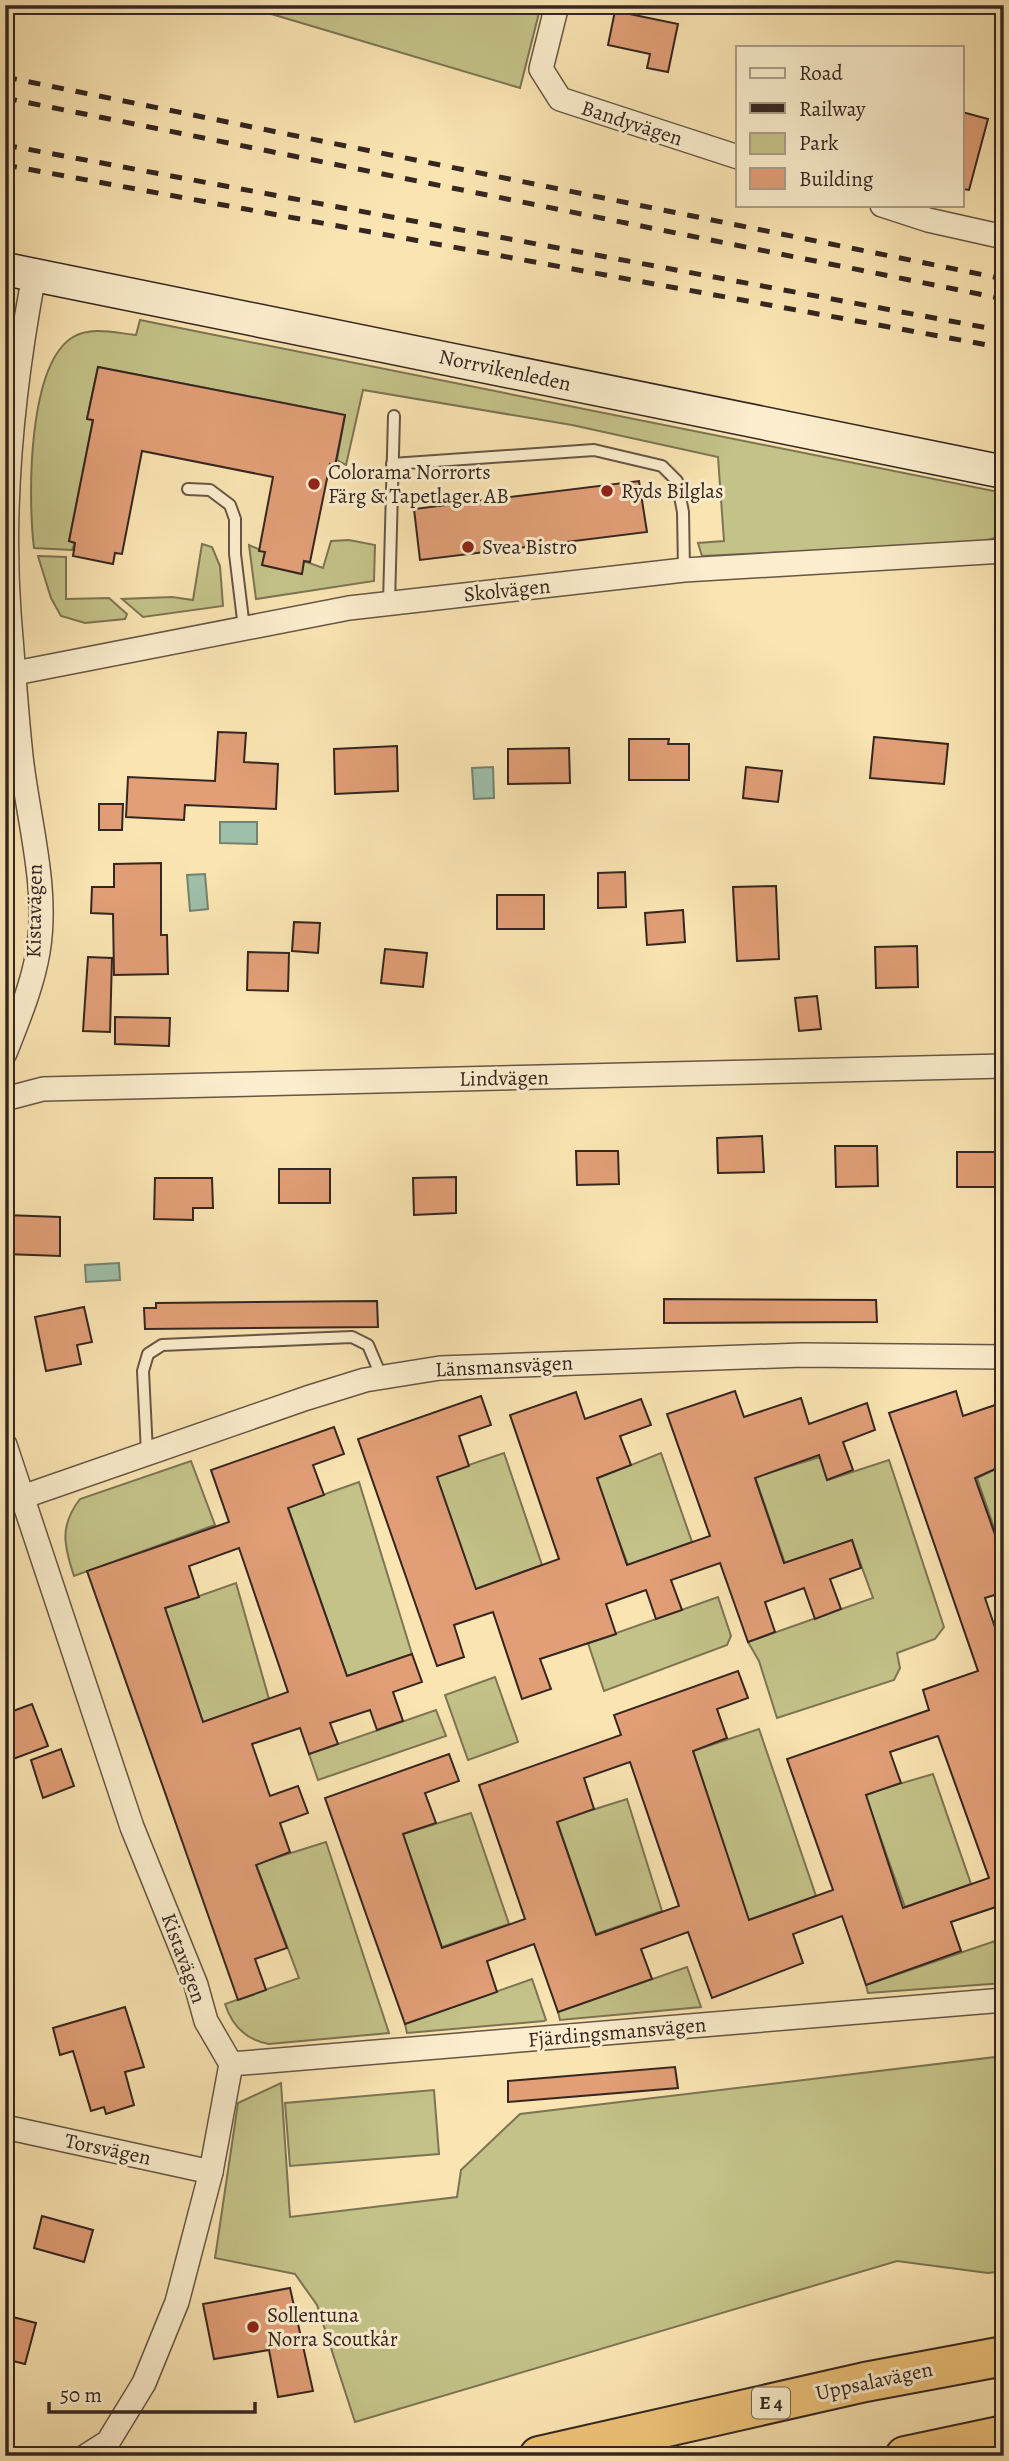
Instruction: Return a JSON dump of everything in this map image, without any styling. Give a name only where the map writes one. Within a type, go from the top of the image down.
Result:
[{"type":"highway","name":"Uppsalavägen","points":[[539,2456],[866,2382],[1004,2356]]},
{"type":"highway","points":[[905,2456],[1004,2435]]},
{"type":"main road","name":"Norrvikenleden","points":[[20,272],[1004,472]]},
{"type":"street","name":"Bandyvägen","points":[[557,5],[541,69],[560,99],[736,156]]},
{"type":"street","points":[[885,206],[928,220],[1004,237]]},
{"type":"street","name":"Kistavägen","points":[[5,1053],[24,1003],[38,950],[39,882],[10,674],[7,471],[19,354],[20,272]]},
{"type":"street","name":"Skolvägen","points":[[10,674],[349,608],[389,603],[684,570],[1004,551]]},
{"type":"street","name":"Lindvägen","points":[[5,1098],[43,1089],[1004,1066]]},
{"type":"street","name":"Länsmansvägen","points":[[14,1499],[307,1398],[382,1378],[440,1368],[802,1355],[1004,1357]]},
{"type":"street","name":"Kistavägen","points":[[5,1445],[14,1499],[132,1826],[196,1985],[206,2021],[231,2064]]},
{"type":"street","name":"Fjärdingsmansvägen","points":[[231,2064],[1004,2000]]},
{"type":"street","points":[[86,2456],[108,2442],[144,2383],[177,2302],[211,2172],[231,2064]]},
{"type":"street","name":"Torsvägen","points":[[5,2127],[211,2172]]},
{"type":"lane","points":[[389,603],[394,416]]},
{"type":"lane","points":[[392,464],[594,450],[662,466],[677,481],[683,512],[684,570]]},
{"type":"lane","points":[[188,489],[210,490],[230,505],[235,519],[235,554],[244,628]]},
{"type":"lane","points":[[147,1453],[143,1371],[148,1354],[162,1345],[352,1337],[368,1345],[382,1378]]},
{"type":"green space","points":[[241,5],[541,5],[520,88]]},
{"type":"green space","points":[[140,320],[1004,493],[1004,536],[974,543],[702,556],[698,543],[724,541],[718,457],[572,425],[363,390],[346,465],[337,460],[345,415],[98,367],[87,419],[93,420],[69,541],[75,543],[72,550],[34,548],[31,499],[34,435],[47,375],[58,352],[73,337],[96,331],[136,335]]},
{"type":"green space","points":[[349,540],[375,545],[374,581],[256,599],[249,545],[265,552],[262,565],[301,574],[304,561],[323,568],[331,541]]},
{"type":"green space","points":[[202,544],[212,547],[220,566],[223,606],[143,617],[122,599],[172,597],[193,600]]},
{"type":"green space","points":[[38,556],[66,557],[66,599],[109,598],[127,614],[125,619],[85,623],[61,616],[51,598]]},
{"type":"green space","points":[[504,1453],[542,1565],[475,1589],[436,1476]]},
{"type":"green space","points":[[661,1453],[692,1542],[628,1565],[596,1479]]},
{"type":"green space","points":[[820,1457],[828,1480],[889,1460],[944,1627],[935,1639],[897,1653],[900,1668],[894,1680],[777,1718],[759,1661],[748,1642],[873,1598],[852,1540],[785,1563],[755,1477]]},
{"type":"green space","points":[[191,1461],[215,1525],[74,1576],[65,1536],[69,1518],[80,1499]]},
{"type":"green space","points":[[1004,1465],[1004,1557],[977,1478]]},
{"type":"green space","points":[[359,1482],[412,1654],[347,1676],[288,1507]]},
{"type":"green space","points":[[236,1583],[269,1699],[203,1722],[165,1608]]},
{"type":"green space","points":[[718,1597],[731,1636],[727,1645],[604,1691],[588,1643]]},
{"type":"green space","points":[[495,1677],[518,1742],[468,1760],[445,1695]]},
{"type":"green space","points":[[436,1710],[446,1736],[318,1780],[309,1754]]},
{"type":"green space","points":[[759,1729],[816,1896],[748,1920],[693,1751]]},
{"type":"green space","points":[[933,1774],[971,1884],[905,1907],[865,1794]]},
{"type":"green space","points":[[627,1799],[662,1911],[596,1934],[557,1821]]},
{"type":"green space","points":[[471,1813],[509,1924],[442,1947],[403,1834]]},
{"type":"green space","points":[[326,1842],[389,2033],[269,2044],[261,2042],[241,2031],[225,2004],[299,1978],[256,1864]]},
{"type":"green space","points":[[995,1941],[1004,1970],[1004,1983],[868,1993],[866,1985]]},
{"type":"green space","points":[[687,1967],[701,2007],[560,2020],[558,2012]]},
{"type":"green space","points":[[532,1979],[546,2020],[544,2021],[407,2033],[405,2024]]},
{"type":"green space","points":[[1004,2056],[1004,2271],[988,2273],[897,2261],[355,2422],[317,2305],[295,2274],[215,2258],[238,2103],[281,2083],[290,2217],[457,2197],[461,2170],[520,2114]]},
{"type":"green space","points":[[434,2090],[439,2154],[290,2166],[285,2103]]},
{"type":"shaded area","points":[[493,767],[494,798],[474,799],[472,768]]},
{"type":"shaded area","points":[[220,822],[257,822],[257,844],[220,843]]},
{"type":"shaded area","points":[[205,874],[208,909],[190,911],[187,875]]},
{"type":"shaded area","points":[[119,1263],[120,1280],[86,1282],[85,1265]]},
{"type":"building","points":[[615,11],[678,24],[668,72],[647,68],[650,54],[608,45]]},
{"type":"building","points":[[964,113],[988,119],[969,190],[964,189]]},
{"type":"building","points":[[98,367],[345,415],[335,466],[330,464],[310,562],[304,561],[302,574],[262,565],[265,552],[259,551],[273,477],[142,451],[122,554],[115,553],[113,564],[73,556],[75,543],[69,541],[93,420],[87,419]]},
{"type":"building","points":[[639,481],[647,532],[420,560],[414,509]]},
{"type":"building","points":[[218,732],[246,733],[244,762],[278,764],[276,809],[185,805],[184,820],[126,817],[128,777],[215,781]]},
{"type":"building","points":[[874,737],[948,744],[944,784],[870,778]]},
{"type":"building","points":[[629,739],[669,739],[668,744],[689,744],[689,780],[629,780]]},
{"type":"building","points":[[397,746],[398,791],[335,794],[334,749]]},
{"type":"building","points":[[569,748],[570,783],[508,784],[508,749]]},
{"type":"building","points":[[746,767],[782,771],[778,802],[743,798]]},
{"type":"building","points":[[99,804],[123,804],[122,830],[99,830]]},
{"type":"building","points":[[161,863],[161,935],[167,935],[168,974],[114,975],[113,914],[91,913],[92,887],[114,887],[114,864]]},
{"type":"building","points":[[625,872],[626,907],[598,908],[598,873]]},
{"type":"building","points":[[776,886],[779,959],[737,961],[733,887]]},
{"type":"building","points":[[497,895],[544,895],[544,929],[497,929]]},
{"type":"building","points":[[683,910],[685,942],[647,945],[645,913]]},
{"type":"building","points":[[294,922],[320,923],[318,953],[292,951]]},
{"type":"building","points":[[917,946],[918,987],[876,988],[875,947]]},
{"type":"building","points":[[385,949],[427,953],[423,987],[381,983]]},
{"type":"building","points":[[248,952],[289,953],[288,991],[247,990]]},
{"type":"building","points":[[88,957],[112,958],[110,1032],[83,1031]]},
{"type":"building","points":[[817,996],[821,1029],[799,1031],[795,998]]},
{"type":"building","points":[[115,1017],[170,1018],[169,1046],[115,1044]]},
{"type":"building","points":[[762,1136],[764,1172],[718,1173],[717,1138]]},
{"type":"building","points":[[835,1146],[877,1146],[878,1186],[836,1187]]},
{"type":"building","points":[[576,1151],[618,1151],[619,1184],[577,1185]]},
{"type":"building","points":[[957,1152],[995,1152],[995,1187],[957,1187]]},
{"type":"building","points":[[279,1169],[330,1169],[330,1203],[279,1203]]},
{"type":"building","points":[[456,1177],[456,1213],[414,1215],[413,1178]]},
{"type":"building","points":[[155,1178],[212,1178],[213,1208],[193,1208],[193,1220],[154,1219]]},
{"type":"building","points":[[5,1215],[60,1217],[60,1256],[5,1254]]},
{"type":"building","points":[[664,1299],[876,1300],[877,1322],[664,1323]]},
{"type":"building","points":[[377,1301],[378,1327],[145,1329],[144,1308],[156,1308],[156,1303]]},
{"type":"building","points":[[84,1307],[92,1342],[77,1345],[81,1364],[46,1371],[35,1317]]},
{"type":"building","points":[[735,1391],[744,1417],[801,1398],[809,1424],[867,1403],[875,1430],[843,1442],[853,1470],[827,1480],[819,1455],[755,1478],[784,1563],[852,1540],[861,1568],[830,1579],[841,1609],[815,1619],[804,1588],[765,1602],[775,1632],[748,1642],[720,1563],[671,1580],[682,1610],[656,1619],[646,1590],[606,1604],[616,1634],[540,1659],[551,1689],[522,1699],[493,1612],[454,1625],[464,1657],[437,1666],[358,1439],[481,1396],[491,1425],[459,1436],[469,1466],[437,1477],[476,1589],[559,1559],[510,1415],[576,1392],[585,1419],[641,1399],[651,1425],[620,1436],[631,1465],[597,1478],[627,1565],[710,1536],[667,1414]]},
{"type":"building","points":[[956,1391],[963,1416],[1004,1402],[1004,1465],[975,1478],[1004,1560],[1004,1592],[985,1598],[1004,1654],[1004,1911],[999,1906],[951,1922],[961,1951],[866,1985],[842,1916],[793,1934],[803,1963],[712,1998],[688,1932],[641,1949],[652,1979],[558,2012],[534,1944],[487,1961],[497,1992],[405,2024],[325,1798],[449,1754],[459,1781],[425,1793],[436,1823],[403,1834],[442,1948],[525,1919],[479,1785],[621,1735],[614,1715],[738,1671],[748,1698],[717,1709],[727,1738],[693,1751],[749,1920],[833,1890],[787,1759],[929,1710],[923,1690],[978,1671],[889,1413]],"holes":[[[938,1736],[989,1878],[903,1908],[866,1795],[901,1783],[890,1752]],[[630,1762],[679,1906],[596,1935],[557,1822],[594,1809],[584,1778]]]},
{"type":"building","points":[[334,1427],[344,1454],[313,1465],[324,1495],[288,1508],[347,1676],[412,1654],[422,1682],[393,1692],[403,1721],[377,1730],[370,1710],[330,1723],[338,1744],[309,1754],[300,1728],[252,1744],[270,1796],[298,1786],[308,1813],[280,1823],[290,1852],[256,1865],[287,1948],[255,1959],[266,1990],[238,2000],[87,1571],[229,1522],[211,1470]],"holes":[[[239,1548],[288,1692],[203,1722],[165,1608],[199,1597],[189,1566]]]},
{"type":"building","points":[[32,1704],[48,1746],[5,1762],[5,1714]]},
{"type":"building","points":[[61,1749],[74,1786],[43,1798],[31,1760]]},
{"type":"building","points":[[125,2007],[144,2067],[125,2072],[134,2105],[106,2114],[104,2107],[91,2111],[73,2051],[60,2055],[53,2028]]},
{"type":"building","points":[[675,2067],[678,2088],[508,2102],[508,2081]]},
{"type":"building","points":[[42,2216],[93,2230],[84,2262],[34,2248]]},
{"type":"building","name":"Sollentuna Norra Scoutkår","points":[[290,2288],[313,2391],[278,2397],[269,2350],[214,2359],[203,2304]]},
{"type":"building","points":[[5,2315],[36,2323],[25,2364],[5,2359]]},
{"type":"railway","points":[[5,77],[1004,279]]},
{"type":"railway","points":[[5,98],[1004,299]]},
{"type":"railway","points":[[5,145],[1004,331]]},
{"type":"railway","points":[[5,165],[1004,348]]},
{"type":"place","name":"Colorama Norrorts Färg & Tapetlager AB","points":[[314,484]]},
{"type":"place","name":"Ryds Bilglas","points":[[607,491]]},
{"type":"place","name":"Svea Bistro","points":[[468,547]]},
{"type":"place","name":"Sollentuna Norra Scoutkår","points":[[253,2327]]}]
